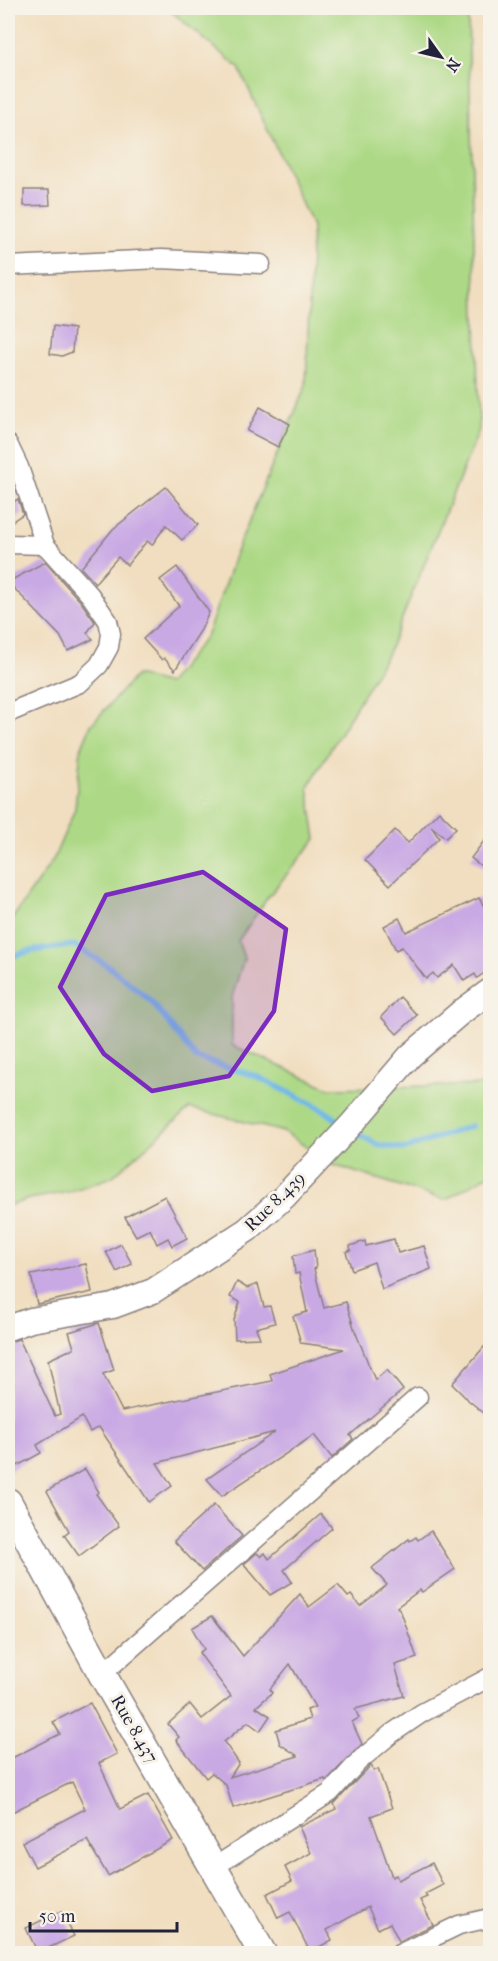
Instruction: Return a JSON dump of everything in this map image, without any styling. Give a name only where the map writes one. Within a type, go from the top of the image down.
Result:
[{"type":"main road","name":"Rue 8.437","points":[[8,1502],[102,1674],[263,1953]]},
{"type":"street","points":[[8,266],[161,259],[261,264]]},
{"type":"street","points":[[8,444],[19,467],[45,544],[90,595],[108,621],[111,634],[109,646],[99,665],[80,683],[8,713]]},
{"type":"street","points":[[8,544],[45,544]]},
{"type":"street","name":"Rue 8.439","points":[[8,1328],[31,1320],[113,1306],[153,1291],[247,1230],[284,1197],[411,1056],[460,1013],[490,991]]},
{"type":"street","points":[[102,1674],[418,1397]]},
{"type":"street","points":[[214,1867],[330,1792],[359,1761],[391,1734],[422,1713],[490,1677]]},
{"type":"street","points":[[399,1953],[459,1925],[490,1918]]},
{"type":"highlighted area","points":[[203,872],[286,929],[274,1011],[229,1076],[152,1091],[104,1054],[60,987],[106,895]]},
{"type":"green space","points":[[167,8],[466,8],[468,15],[479,430],[388,653],[308,787],[316,839],[268,897],[238,941],[244,958],[232,997],[232,1045],[329,1088],[490,1085],[490,1174],[445,1200],[333,1165],[284,1132],[190,1108],[112,1177],[68,1192],[29,1199],[8,1206],[8,925],[53,860],[75,809],[81,749],[91,725],[136,675],[168,684],[207,635],[238,547],[306,385],[312,226],[239,68]]},
{"type":"building","points":[[24,190],[49,190],[50,205],[24,206]]},
{"type":"building","points":[[53,326],[74,329],[72,352],[62,356],[50,354]]},
{"type":"building","points":[[260,407],[290,424],[278,447],[247,431]]},
{"type":"building","points":[[166,487],[198,525],[182,540],[166,525],[152,545],[147,541],[127,565],[118,557],[95,583],[81,568],[113,529]]},
{"type":"building","points":[[18,499],[23,514],[8,524],[8,506]]},
{"type":"building","points":[[45,562],[81,602],[95,622],[87,633],[93,639],[68,651],[60,636],[8,582]]},
{"type":"building","points":[[177,567],[209,612],[201,630],[175,670],[164,658],[162,660],[143,639],[179,606],[160,580]]},
{"type":"building","points":[[439,811],[456,828],[446,838],[431,826],[439,838],[390,885],[365,860],[395,830],[408,843]]},
{"type":"building","points":[[490,833],[490,873],[471,858]]},
{"type":"building","points":[[479,898],[490,916],[490,969],[477,978],[475,974],[464,981],[454,965],[437,978],[433,973],[426,979],[402,947],[396,950],[384,926],[399,918],[406,932]]},
{"type":"building","points":[[400,997],[417,1015],[397,1034],[381,1017]]},
{"type":"building","points":[[165,1196],[187,1238],[172,1246],[168,1238],[157,1244],[150,1229],[136,1236],[125,1217]]},
{"type":"building","points":[[394,1239],[398,1253],[424,1246],[431,1269],[382,1289],[374,1262],[352,1270],[346,1252],[351,1250],[350,1246],[365,1241],[366,1246]]},
{"type":"building","points":[[121,1244],[132,1264],[117,1272],[106,1252]]},
{"type":"building","points":[[314,1250],[316,1268],[314,1269],[324,1308],[346,1302],[375,1380],[387,1370],[403,1390],[350,1435],[353,1439],[332,1458],[314,1435],[222,1496],[207,1479],[275,1432],[157,1463],[172,1486],[149,1502],[99,1427],[90,1432],[82,1417],[37,1445],[41,1453],[8,1471],[8,1342],[19,1339],[55,1416],[60,1414],[48,1360],[74,1348],[69,1332],[99,1323],[114,1370],[103,1374],[122,1411],[272,1381],[270,1374],[344,1349],[301,1343],[293,1316],[307,1312],[299,1273],[295,1274],[293,1256]]},
{"type":"building","points":[[86,1264],[92,1292],[37,1304],[31,1275]]},
{"type":"building","points":[[237,1282],[247,1288],[258,1284],[264,1307],[270,1306],[275,1323],[256,1328],[260,1338],[235,1339],[234,1320],[240,1302],[230,1297]]},
{"type":"building","points":[[490,1340],[490,1418],[452,1384]]},
{"type":"building","points":[[85,1469],[99,1492],[96,1494],[119,1526],[79,1556],[64,1535],[69,1531],[47,1491]]},
{"type":"building","points":[[214,1505],[242,1536],[202,1571],[174,1541]]},
{"type":"building","points":[[321,1514],[332,1528],[284,1570],[292,1582],[270,1595],[244,1564],[257,1553],[261,1557],[265,1553],[269,1559]]},
{"type":"building","points":[[431,1531],[455,1569],[397,1607],[401,1612],[417,1658],[395,1665],[404,1696],[355,1709],[359,1718],[352,1722],[362,1744],[326,1781],[325,1779],[233,1808],[226,1785],[212,1773],[206,1778],[176,1740],[179,1737],[168,1724],[190,1704],[202,1719],[231,1696],[199,1653],[204,1649],[192,1628],[212,1616],[243,1656],[300,1594],[309,1607],[338,1585],[360,1606],[387,1585],[372,1568],[409,1539],[410,1541],[416,1537],[418,1540]],"holes":[[[290,1664],[315,1707],[307,1710],[310,1719],[276,1730],[280,1744],[298,1756],[230,1777],[239,1763],[224,1742],[248,1722],[260,1731],[270,1716],[256,1707],[272,1693],[270,1689]]]},
{"type":"building","points":[[90,1703],[117,1754],[99,1763],[120,1809],[148,1795],[173,1840],[108,1876],[87,1840],[35,1867],[22,1842],[85,1809],[72,1782],[8,1814],[8,1760],[60,1734],[53,1722]]},
{"type":"building","points":[[371,1765],[374,1771],[378,1769],[392,1808],[371,1816],[392,1877],[396,1875],[398,1880],[432,1863],[443,1885],[425,1894],[427,1897],[420,1900],[433,1925],[399,1941],[390,1923],[378,1929],[368,1907],[327,1930],[332,1940],[310,1952],[290,1912],[278,1918],[267,1894],[292,1881],[285,1867],[311,1853],[299,1827],[336,1809],[334,1804]]},
{"type":"building","points":[[61,1911],[74,1936],[38,1953],[26,1928]]},
{"type":"waterway","points":[[8,957],[74,945],[111,968],[151,1001],[196,1058],[256,1076],[322,1109],[345,1125]]},
{"type":"waterway","points":[[353,1131],[378,1145],[405,1149],[471,1126]]}]
